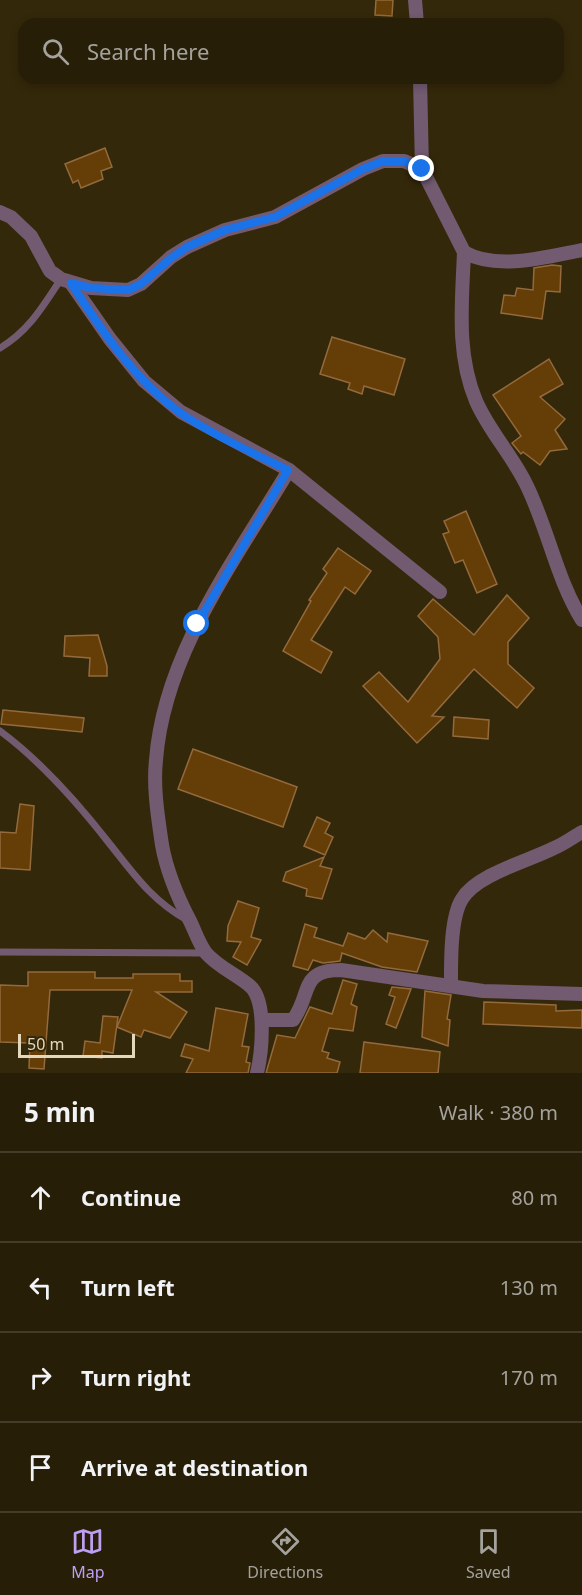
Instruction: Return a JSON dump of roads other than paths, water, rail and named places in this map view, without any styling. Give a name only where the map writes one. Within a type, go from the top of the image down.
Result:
[{"type":"street","points":[[415,0],[416,18]]},
{"type":"street","points":[[420,84],[422,169],[464,252],[460,331],[466,369],[477,402],[527,484],[575,592],[582,620]]},
{"type":"street","points":[[0,212],[11,217],[31,236],[50,272],[66,281],[101,289],[128,290],[141,284],[187,247],[225,230],[275,217],[363,169],[383,161],[404,161],[422,169]]},
{"type":"street","points":[[464,252],[490,261],[547,257],[582,250]]},
{"type":"street","points":[[66,281],[144,381],[180,412],[288,470],[440,591]]},
{"type":"street","points":[[257,1073],[262,1020],[258,997],[253,988],[206,953],[170,881],[156,807],[156,760],[163,716],[176,673],[197,624],[288,470]]},
{"type":"street","points":[[451,986],[453,940],[461,899],[484,880],[556,848],[582,832]]},
{"type":"street","points":[[262,1020],[293,1020],[313,976],[325,970],[483,991],[582,994]]},
{"type":"lane","points":[[0,348],[18,337],[66,281]]},
{"type":"lane","points":[[0,731],[38,763],[72,798],[144,887],[165,908],[190,922]]},
{"type":"lane","points":[[0,952],[206,953]]}]
